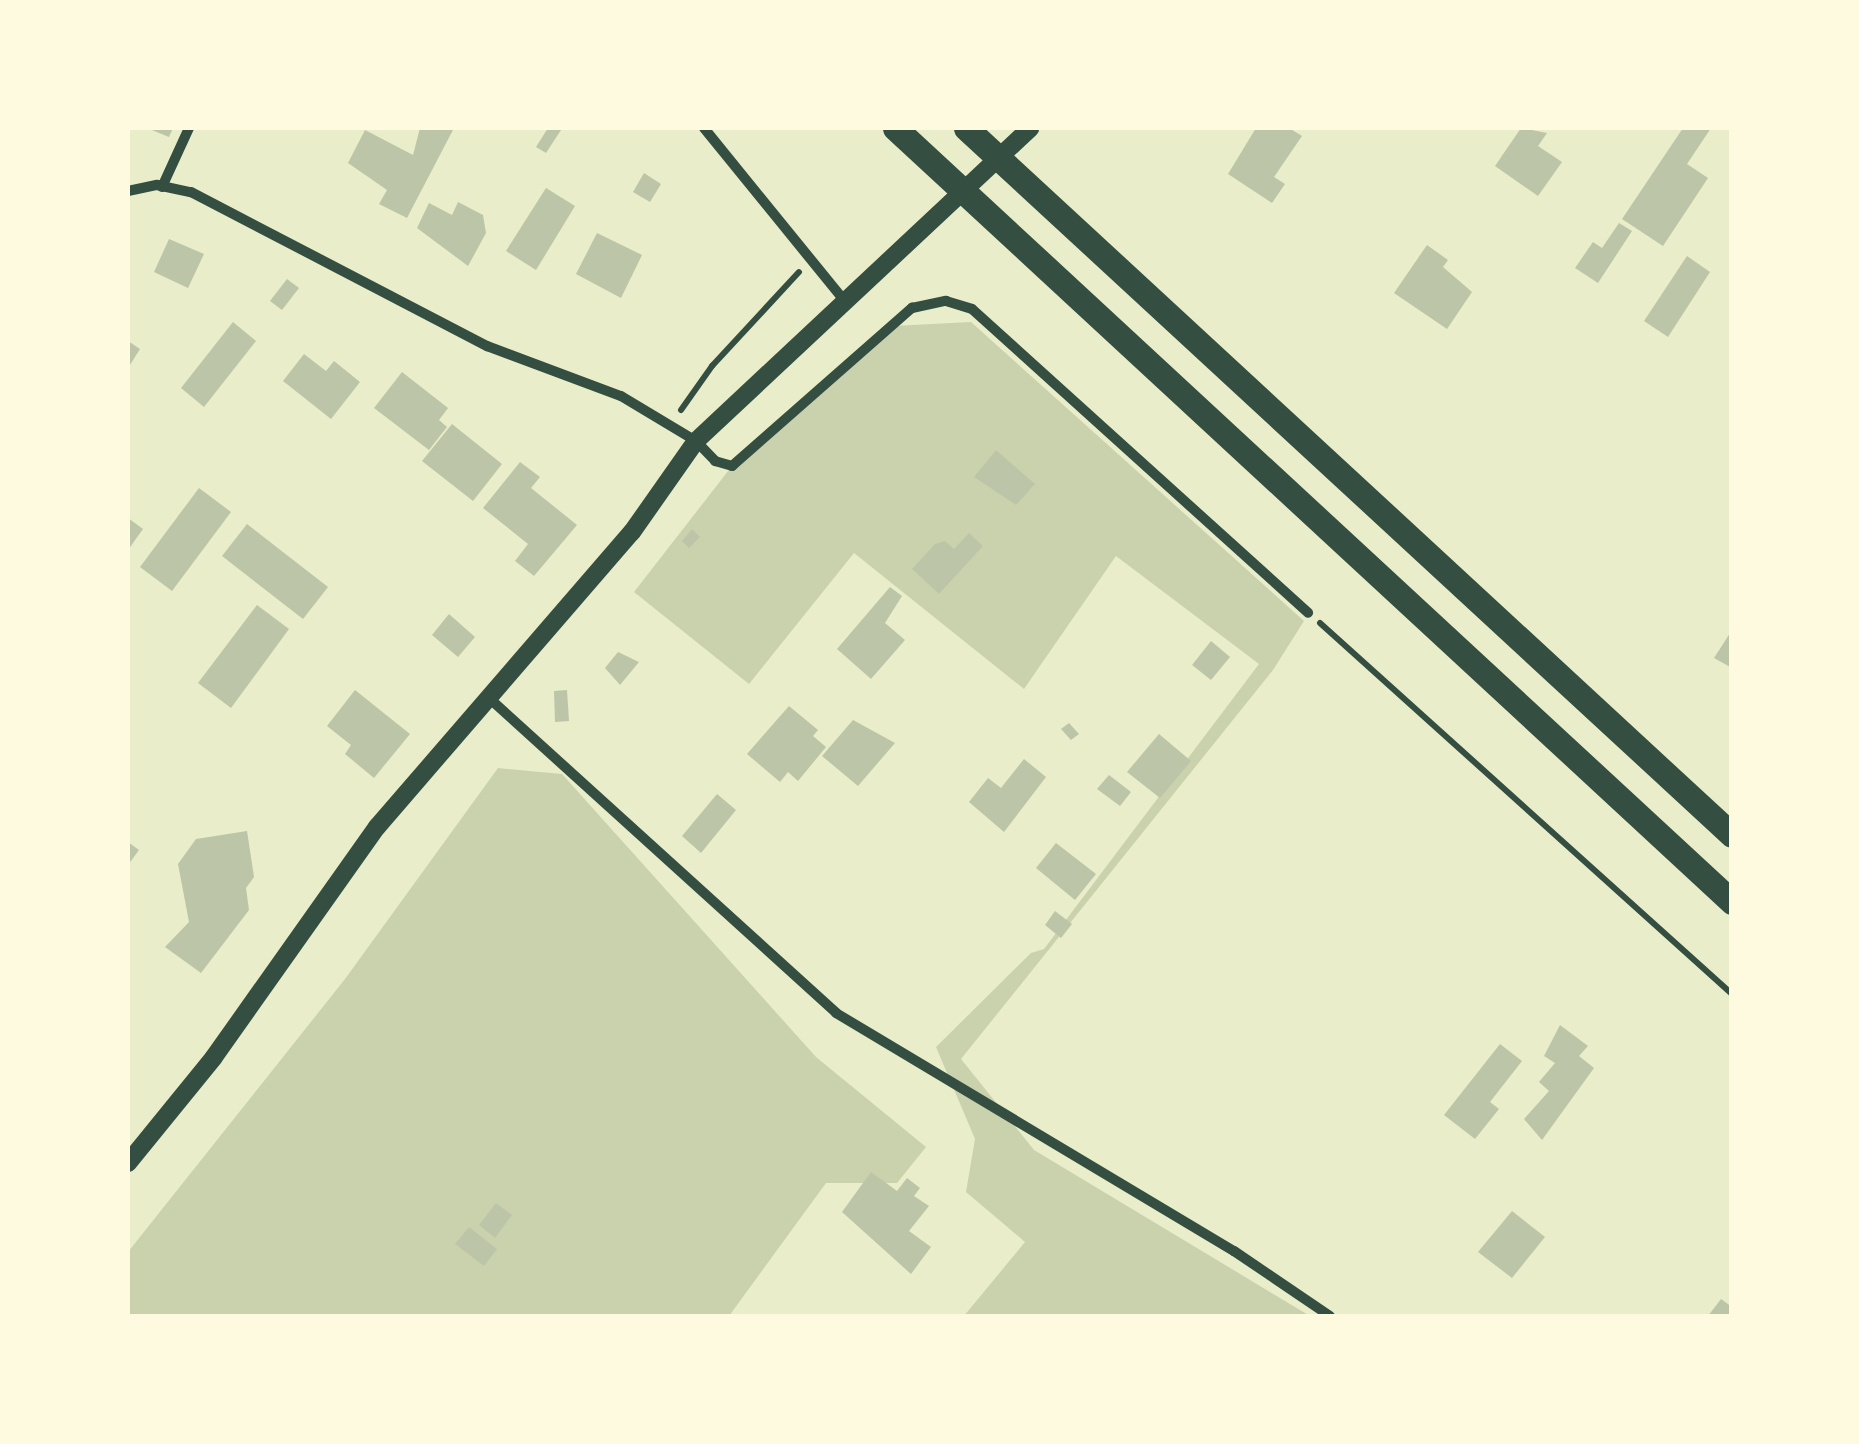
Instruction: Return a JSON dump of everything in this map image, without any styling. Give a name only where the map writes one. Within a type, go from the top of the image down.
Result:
[{"type":"highway","points":[[895,128],[1732,902]]},
{"type":"highway","points":[[966,128],[1732,836]]},
{"type":"street","points":[[162,186],[188,128]]},
{"type":"street","points":[[704,128],[842,298]]},
{"type":"street","points":[[128,1162],[214,1057],[377,827],[632,532],[696,441],[842,298],[1031,128]]},
{"type":"street","points":[[128,190],[162,186],[190,192],[487,346],[621,396],[696,441],[715,461],[732,466],[912,308],[946,301],[972,309],[1308,612]]},
{"type":"street","points":[[489,698],[836,1013],[1234,1252],[1330,1316]]},
{"type":"path","points":[[696,441],[681,410],[712,366],[809,259]]},
{"type":"path","points":[[1308,612],[1732,994]]},
{"type":"green space","points":[[971,322],[1304,621],[1273,670],[961,1059],[1034,1150],[1310,1316],[964,1316],[1025,1242],[966,1192],[975,1139],[936,1047],[1031,953],[1044,949],[1259,664],[1116,556],[1024,689],[854,553],[749,684],[634,592],[732,466],[893,326]]},
{"type":"green space","points":[[498,768],[562,774],[816,1057],[926,1147],[897,1183],[826,1183],[729,1316],[128,1316],[128,1252],[345,979]]},
{"type":"building","points":[[147,128],[173,128],[169,137]]},
{"type":"building","points":[[420,128],[454,128],[407,218],[379,204],[387,190],[348,163],[365,130],[413,155]]},
{"type":"building","points":[[548,128],[561,130],[546,153],[536,147]]},
{"type":"building","points":[[1256,128],[1289,128],[1302,136],[1274,177],[1285,184],[1272,203],[1228,174]]},
{"type":"building","points":[[1521,128],[1547,133],[1538,146],[1562,162],[1538,196],[1495,166]]},
{"type":"building","points":[[1683,128],[1711,128],[1687,164],[1708,178],[1663,246],[1622,219]]},
{"type":"building","points":[[644,173],[661,184],[650,202],[633,192]]},
{"type":"building","points":[[546,188],[575,206],[536,270],[506,251]]},
{"type":"building","points":[[458,202],[483,215],[486,233],[468,266],[417,228],[429,203],[452,215]]},
{"type":"building","points":[[1619,223],[1632,231],[1598,283],[1575,268],[1593,242],[1602,248]]},
{"type":"building","points":[[597,233],[642,255],[621,298],[576,274]]},
{"type":"building","points":[[169,239],[204,254],[188,288],[154,272]]},
{"type":"building","points":[[1427,245],[1448,260],[1443,267],[1472,292],[1447,329],[1394,293]]},
{"type":"building","points":[[1687,256],[1710,272],[1668,337],[1644,321]]},
{"type":"building","points":[[287,279],[299,288],[282,310],[270,301]]},
{"type":"building","points":[[233,322],[256,341],[204,407],[181,388]]},
{"type":"building","points":[[128,341],[140,349],[128,368]]},
{"type":"building","points":[[304,354],[326,371],[334,361],[360,382],[331,419],[283,381]]},
{"type":"building","points":[[402,372],[448,408],[439,420],[447,427],[429,450],[374,408]]},
{"type":"building","points":[[452,424],[502,464],[473,501],[422,461]]},
{"type":"building","points":[[996,450],[1035,484],[1016,505],[974,477]]},
{"type":"building","points":[[520,462],[540,477],[531,488],[577,525],[534,576],[515,561],[528,544],[483,508]]},
{"type":"building","points":[[199,488],[231,512],[172,591],[140,567]]},
{"type":"building","points":[[128,518],[143,529],[128,550]]},
{"type":"building","points":[[247,524],[328,587],[303,619],[222,556]]},
{"type":"building","points":[[692,529],[700,537],[689,548],[682,541]]},
{"type":"building","points":[[969,533],[983,546],[939,594],[912,569],[935,544],[945,541],[954,549]]},
{"type":"building","points":[[890,587],[902,596],[885,623],[905,640],[871,679],[837,649]]},
{"type":"building","points":[[257,605],[289,629],[231,708],[198,683]]},
{"type":"building","points":[[449,614],[475,637],[458,657],[432,635]]},
{"type":"building","points":[[1732,630],[1732,668],[1714,658]]},
{"type":"building","points":[[1211,641],[1230,657],[1211,680],[1192,665]]},
{"type":"building","points":[[618,652],[639,662],[620,685],[605,668]]},
{"type":"building","points":[[355,690],[410,734],[374,778],[345,754],[351,745],[327,726]]},
{"type":"building","points":[[567,690],[569,721],[555,722],[554,691]]},
{"type":"building","points":[[789,706],[818,730],[813,736],[826,747],[798,781],[788,772],[780,782],[747,754]]},
{"type":"building","points":[[853,720],[895,743],[858,786],[822,756]]},
{"type":"building","points":[[1069,723],[1079,734],[1071,740],[1061,729]]},
{"type":"building","points":[[1159,734],[1191,761],[1160,798],[1127,772]]},
{"type":"building","points":[[1024,759],[1046,777],[1004,832],[969,802],[988,778],[1001,788]]},
{"type":"building","points":[[1109,775],[1131,792],[1120,806],[1097,789]]},
{"type":"building","points":[[717,794],[736,810],[701,853],[682,836]]},
{"type":"building","points":[[247,831],[254,877],[246,888],[249,910],[201,973],[165,947],[189,922],[178,864],[196,839]]},
{"type":"building","points":[[128,842],[139,850],[128,865]]},
{"type":"building","points":[[1056,843],[1096,874],[1075,900],[1036,868]]},
{"type":"building","points":[[1055,911],[1072,924],[1061,938],[1045,925]]},
{"type":"building","points":[[1560,1025],[1588,1046],[1579,1056],[1594,1068],[1542,1140],[1524,1119],[1549,1091],[1539,1082],[1555,1063],[1544,1056]]},
{"type":"building","points":[[1500,1044],[1522,1061],[1490,1102],[1499,1109],[1475,1139],[1444,1115]]},
{"type":"building","points":[[871,1172],[897,1191],[907,1178],[920,1188],[914,1196],[929,1206],[909,1231],[931,1247],[911,1274],[842,1212]]},
{"type":"building","points":[[496,1203],[512,1215],[495,1238],[479,1225]]},
{"type":"building","points":[[1512,1211],[1545,1237],[1512,1278],[1478,1252]]},
{"type":"building","points":[[469,1227],[497,1249],[484,1266],[455,1244]]},
{"type":"building","points":[[1721,1299],[1732,1307],[1732,1316],[1708,1316]]}]
